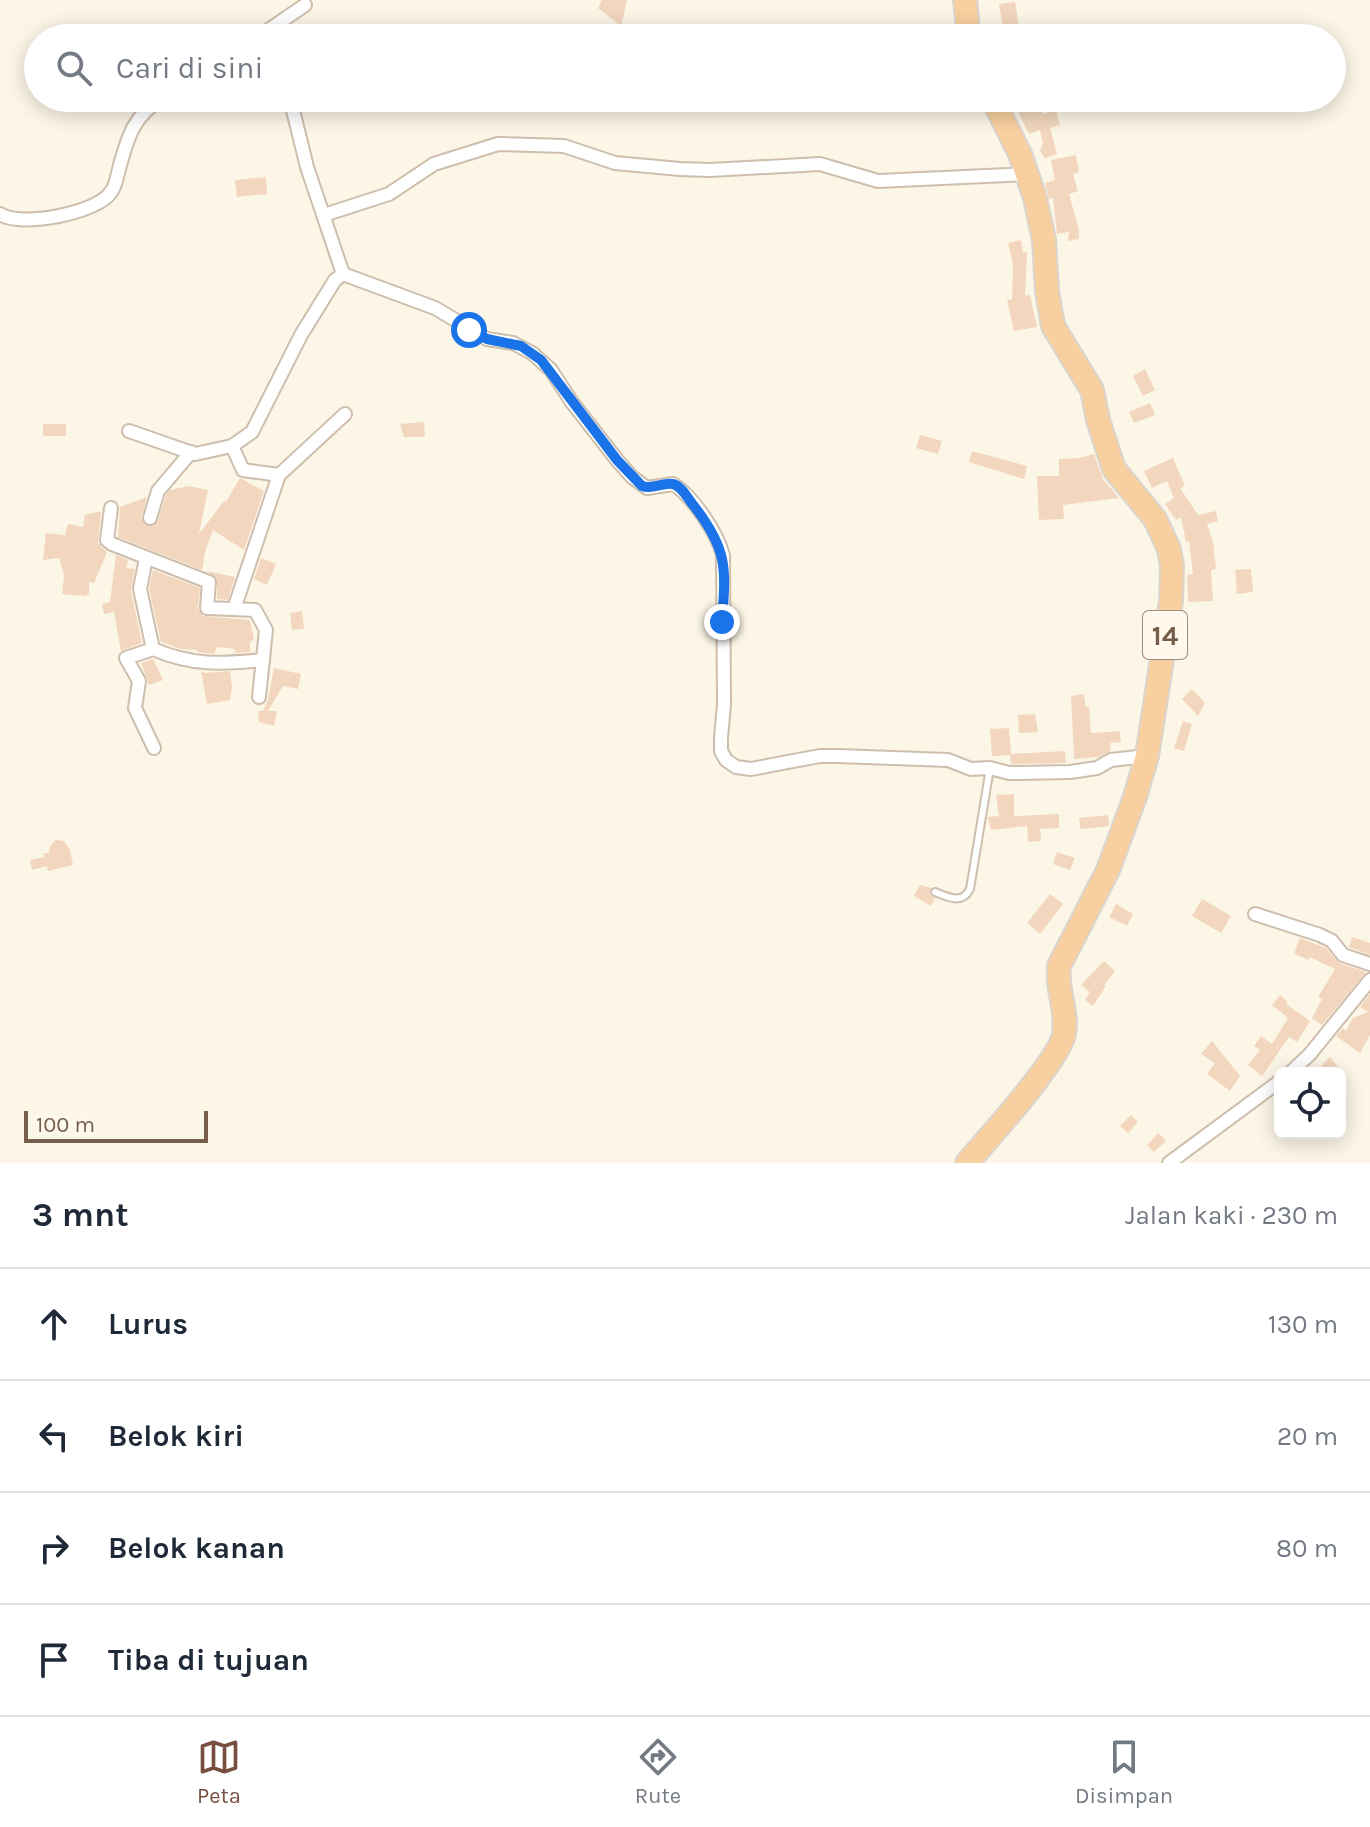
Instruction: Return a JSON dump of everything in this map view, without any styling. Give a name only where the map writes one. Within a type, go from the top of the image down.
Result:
[{"type":"highway","points":[[965,0],[968,24]]},
{"type":"highway","name":"14","points":[[967,1163],[1047,1065],[1061,1043],[1064,1022],[1058,983],[1059,966],[1108,870],[1147,756],[1173,575],[1169,549],[1155,519],[1114,469],[1092,390],[1053,326],[1049,314],[1041,224],[1020,154],[999,112]]},
{"type":"street","points":[[276,24],[307,2]]},
{"type":"street","points":[[286,24],[307,2]]},
{"type":"street","points":[[0,214],[11,219],[47,219],[106,198],[113,189],[127,138],[144,112]]},
{"type":"street","points":[[293,112],[307,167],[343,274]]},
{"type":"street","points":[[324,215],[389,194],[434,164],[498,144],[564,146],[615,163],[680,169],[820,164],[878,181],[1027,174]]},
{"type":"street","points":[[129,431],[191,452],[232,446],[252,432],[301,335],[335,280],[343,274]]},
{"type":"street","points":[[343,274],[435,308],[478,335],[521,346],[532,353],[551,370],[571,401],[632,477],[647,488],[673,484],[686,495],[712,529],[723,555],[721,751],[732,765],[741,769],[759,769],[820,756],[838,756],[948,760],[971,769],[990,768],[1009,773],[1070,772],[1097,768],[1111,760],[1147,756]]},
{"type":"street","points":[[234,609],[279,475],[345,414]]},
{"type":"street","points":[[232,446],[243,470],[279,475]]},
{"type":"street","points":[[150,518],[158,491],[191,452]]},
{"type":"street","points":[[111,508],[107,540],[209,582],[207,608],[255,610],[266,630],[259,697]]},
{"type":"street","points":[[146,558],[140,589],[153,649]]},
{"type":"street","points":[[154,748],[135,708],[139,681],[126,658],[153,649],[171,657],[215,665],[263,660]]},
{"type":"street","points":[[1255,914],[1320,935],[1332,941],[1343,955],[1370,964]]},
{"type":"street","points":[[1296,1067],[1370,980]]},
{"type":"street","points":[[1169,1163],[1274,1085]]},
{"type":"lane","points":[[935,892],[957,899],[968,894],[990,768]]},
{"type":"building","points":[[602,0],[627,0],[621,24],[598,8]]},
{"type":"building","points":[[1015,2],[1019,24],[1002,24],[999,4]]},
{"type":"building","points":[[1018,112],[1057,112],[1060,125],[1050,128],[1057,154],[1045,158],[1040,151],[1043,143],[1040,130],[1029,134]]},
{"type":"building","points":[[1076,155],[1079,172],[1073,174],[1078,191],[1069,194],[1079,239],[1068,241],[1069,232],[1057,234],[1053,198],[1049,199],[1045,183],[1055,180],[1051,160]]},
{"type":"building","points":[[266,177],[267,194],[237,197],[235,180]]},
{"type":"building","points":[[1021,240],[1023,253],[1027,252],[1025,296],[1030,295],[1037,327],[1014,331],[1007,300],[1012,299],[1013,264],[1008,243]]},
{"type":"building","points":[[1145,369],[1155,390],[1143,396],[1133,376]]},
{"type":"building","points":[[1150,403],[1155,415],[1134,423],[1129,412]]},
{"type":"building","points":[[424,422],[425,437],[404,437],[400,424]]},
{"type":"building","points":[[43,424],[66,424],[66,436],[43,436]]},
{"type":"building","points":[[920,435],[942,441],[938,454],[916,448]]},
{"type":"building","points":[[972,451],[1027,466],[1024,479],[969,462]]},
{"type":"building","points":[[1094,454],[1103,479],[1119,498],[1063,505],[1064,519],[1039,520],[1037,476],[1059,476],[1059,459]]},
{"type":"building","points":[[1173,458],[1185,486],[1180,488],[1198,515],[1216,511],[1218,521],[1207,524],[1216,569],[1211,570],[1213,601],[1188,602],[1187,575],[1193,574],[1189,541],[1186,542],[1181,517],[1176,520],[1165,504],[1174,498],[1167,481],[1152,488],[1144,471]]},
{"type":"building","points":[[240,478],[264,491],[244,550],[213,530],[202,570],[118,537],[120,507],[147,497],[141,519],[147,526],[153,526],[170,490],[189,486],[208,490],[199,534],[226,502]]},
{"type":"building","points":[[101,512],[98,543],[107,552],[94,583],[89,582],[89,594],[62,594],[64,575],[59,558],[43,560],[46,533],[65,535],[68,524],[83,527],[85,515]]},
{"type":"building","points":[[116,555],[128,560],[126,568],[135,569],[131,591],[142,643],[121,651],[114,612],[104,614],[102,604],[110,602]]},
{"type":"building","points":[[261,558],[276,564],[267,585],[254,579]]},
{"type":"building","points":[[1251,569],[1253,592],[1237,594],[1235,570]]},
{"type":"building","points":[[153,570],[200,588],[198,608],[203,616],[250,620],[254,639],[250,642],[250,652],[235,653],[235,649],[217,647],[214,654],[180,649],[161,642],[149,589]]},
{"type":"building","points":[[207,571],[235,577],[228,600],[217,599],[217,578]]},
{"type":"building","points":[[302,611],[304,629],[292,630],[290,613]]},
{"type":"building","points":[[153,659],[163,680],[149,685],[141,663]]},
{"type":"building","points":[[274,668],[301,674],[298,689],[283,686],[268,711],[277,711],[274,726],[259,722],[258,711],[263,711],[268,699]]},
{"type":"building","points":[[201,671],[230,671],[230,700],[207,704]]},
{"type":"building","points":[[1192,689],[1205,703],[1198,716],[1182,699]]},
{"type":"building","points":[[1084,694],[1086,707],[1089,707],[1091,733],[1120,731],[1121,742],[1110,743],[1111,751],[1099,757],[1074,759],[1071,696]]},
{"type":"building","points":[[1035,714],[1038,732],[1019,733],[1018,715]]},
{"type":"building","points":[[1183,721],[1192,724],[1184,751],[1174,748]]},
{"type":"building","points":[[1009,728],[1011,754],[1065,751],[1066,763],[1011,764],[1010,755],[992,756],[990,729]]},
{"type":"building","points":[[1014,794],[1014,816],[1059,814],[1059,828],[1040,829],[1041,841],[1028,842],[1027,826],[991,830],[988,817],[999,816],[996,795]]},
{"type":"building","points":[[1108,815],[1109,826],[1080,829],[1079,818]]},
{"type":"building","points":[[56,840],[64,841],[70,850],[73,865],[48,871],[47,866],[32,870],[30,860],[45,857],[44,853],[49,853],[50,846]]},
{"type":"building","points":[[1057,852],[1075,858],[1070,870],[1053,864]]},
{"type":"building","points":[[920,885],[931,888],[930,895],[935,898],[931,906],[914,896]]},
{"type":"building","points":[[1050,894],[1063,904],[1040,934],[1027,923]]},
{"type":"building","points":[[1202,899],[1231,916],[1221,933],[1192,916]]},
{"type":"building","points":[[1116,904],[1133,914],[1127,926],[1109,917]]},
{"type":"building","points":[[1352,937],[1370,943],[1370,955],[1349,947]]},
{"type":"building","points":[[1300,938],[1326,948],[1339,963],[1366,972],[1322,1025],[1312,1018],[1322,999],[1318,997],[1335,969],[1310,957],[1309,960],[1294,954]]},
{"type":"building","points":[[1104,961],[1115,971],[1093,1006],[1085,1000],[1090,992],[1081,985]]},
{"type":"building","points":[[1370,994],[1370,1035],[1360,1053],[1336,1036],[1343,1028],[1346,1031],[1353,1018],[1368,1012],[1360,1007]]},
{"type":"building","points":[[1280,995],[1288,1002],[1286,1004],[1310,1021],[1297,1042],[1289,1037],[1262,1076],[1248,1065],[1260,1050],[1254,1046],[1261,1036],[1272,1044],[1288,1018],[1272,1005]]},
{"type":"building","points":[[1212,1041],[1240,1076],[1230,1091],[1207,1074],[1215,1063],[1201,1054]]},
{"type":"building","points":[[1330,1057],[1338,1067],[1321,1067]]},
{"type":"building","points":[[1131,1115],[1138,1122],[1128,1133],[1120,1126]]},
{"type":"building","points":[[1158,1133],[1166,1141],[1154,1152],[1147,1145]]},
{"type":"route","points":[[469,330],[487,339],[521,346],[541,360],[617,460],[642,486],[672,484],[682,490],[707,521],[723,555],[722,622]]}]
